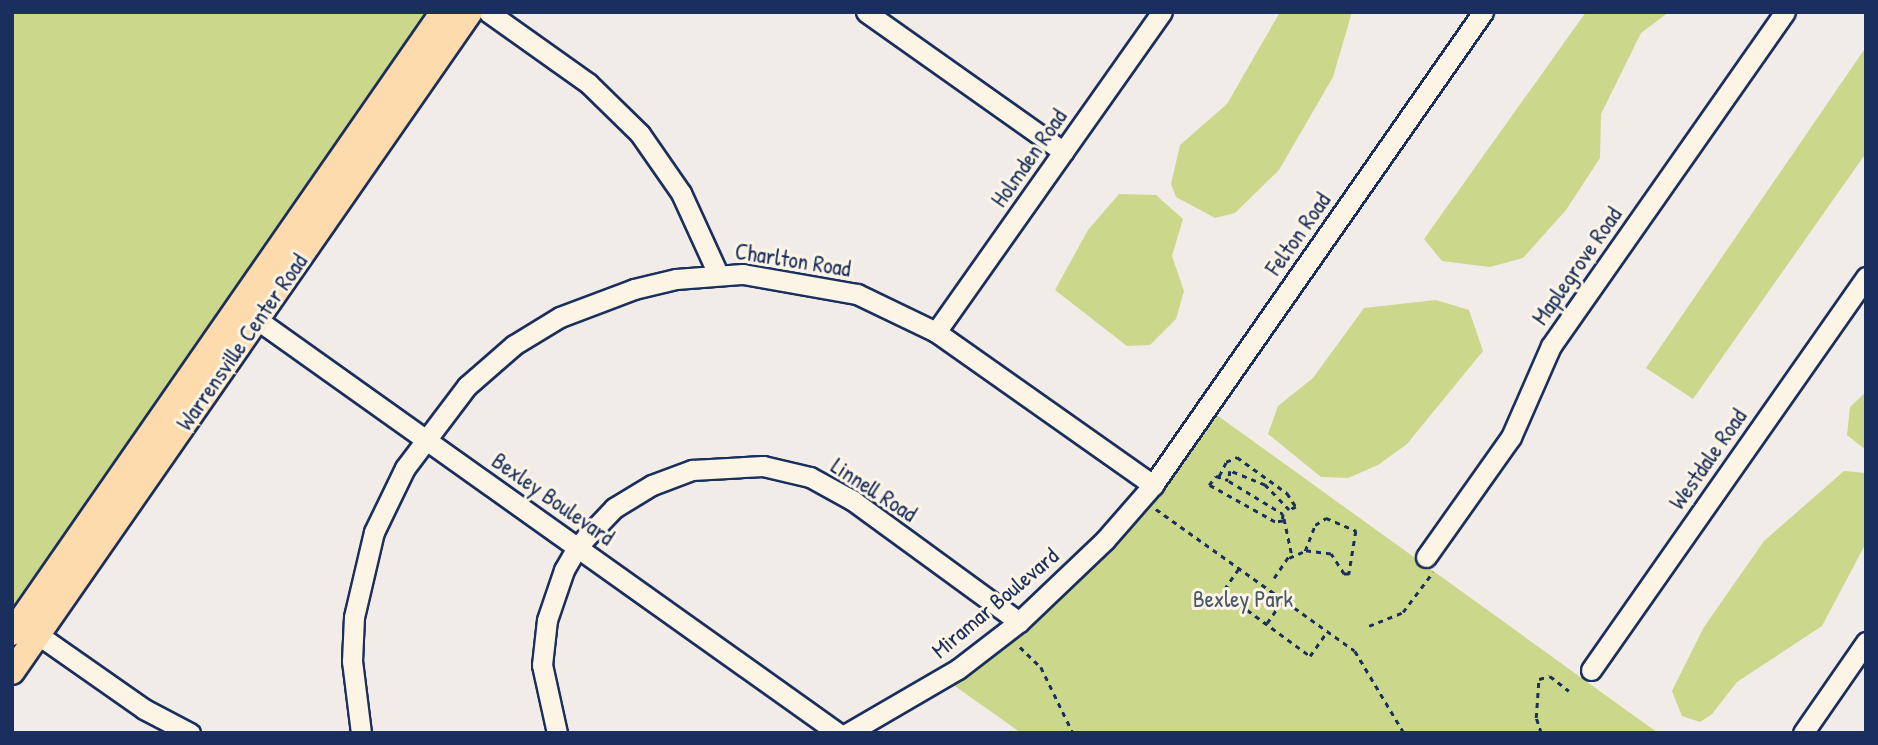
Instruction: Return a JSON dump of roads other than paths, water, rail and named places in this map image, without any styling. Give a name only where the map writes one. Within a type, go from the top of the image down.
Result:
[{"type":"main road","name":"Warrensville Center Road","points":[[248,313],[443,12]]},
{"type":"main road","name":"Warrensville Center Road","points":[[12,672],[24,630],[248,313],[470,12]]},
{"type":"street","points":[[488,12],[588,83],[640,134],[681,193],[718,274]]},
{"type":"street","points":[[866,12],[1064,152]]},
{"type":"street","name":"Holmden Road","points":[[936,332],[1162,12]]},
{"type":"street","name":"Felton Road","points":[[1153,485],[1483,12]]},
{"type":"street","name":"Maplegrove Road","points":[[1430,565],[1511,437],[1551,346],[1785,12]]},
{"type":"street","name":"Charlton Road","points":[[361,733],[352,661],[360,588],[385,506],[425,439],[467,386],[535,331],[622,293],[676,278],[743,274],[838,289],[887,306],[936,332],[1153,485]]},
{"type":"street","name":"Westdale Road","points":[[1591,670],[1866,277]]},
{"type":"street","name":"Bexley Boulevard","points":[[248,313],[578,545],[838,733]]},
{"type":"street","name":"Linnell Road","points":[[556,733],[543,678],[545,631],[554,591],[578,545],[614,508],[652,485],[692,470],[764,466],[810,477],[832,488],[1019,622]]},
{"type":"street","name":"Miramar Boulevard","points":[[848,733],[958,669],[1019,622],[1076,569],[1153,485]]},
{"type":"street","points":[[24,630],[144,709],[190,733]]},
{"type":"street","points":[[1802,733],[1866,642]]},
{"type":"park label","name":"Bexley Park","points":[[1243,599]]}]
